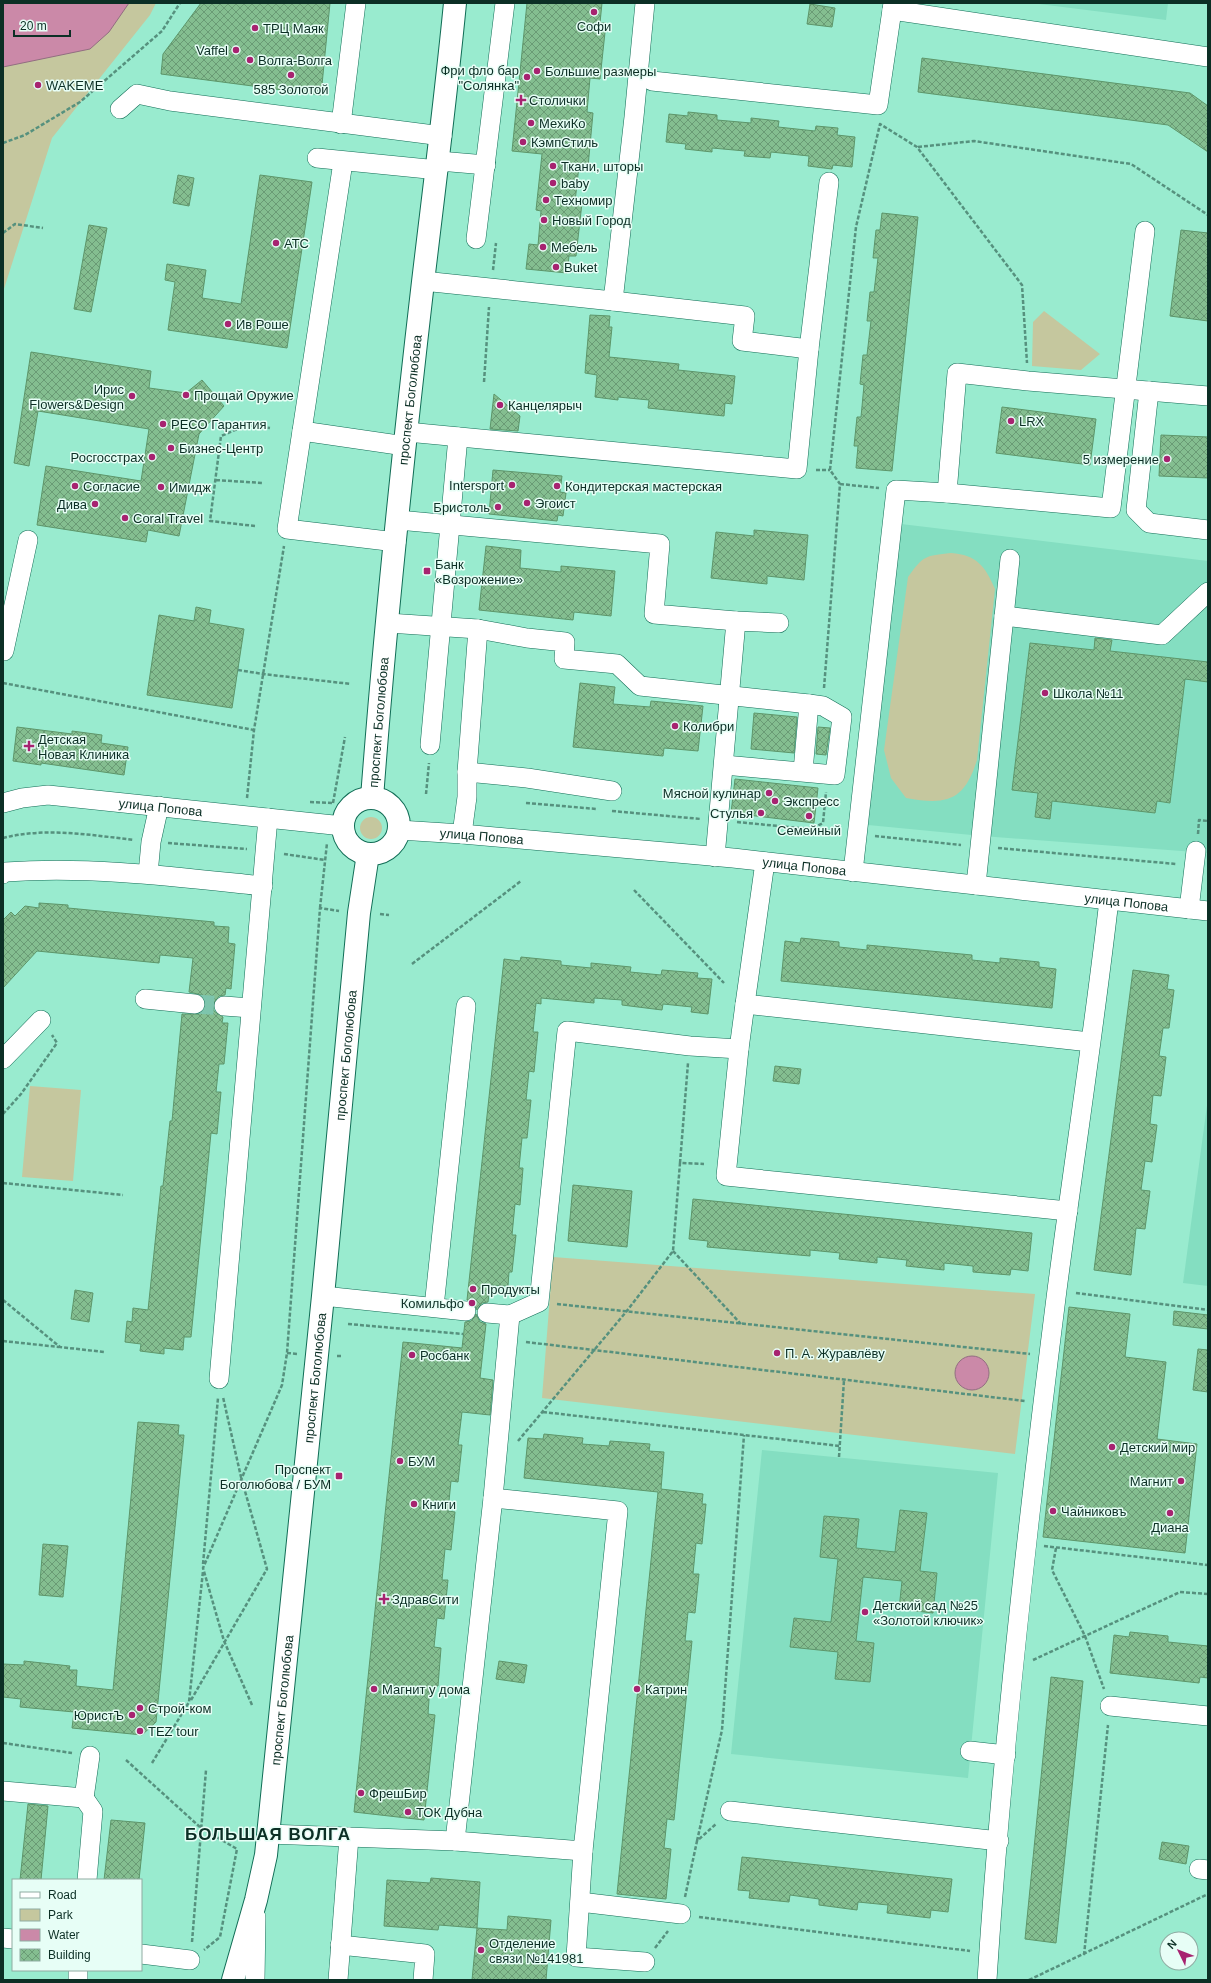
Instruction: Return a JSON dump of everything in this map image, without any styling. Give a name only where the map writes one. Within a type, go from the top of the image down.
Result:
[{"type":"main road","name":"проспект Боголюбова","points":[[372,798],[406,439],[423,281],[442,136],[455,3]]},
{"type":"main road","points":[[372,798],[384,801],[393,808],[398,818],[399,830],[396,840],[388,849],[379,854],[368,854],[358,851],[350,845],[345,836],[343,826],[345,815],[352,806],[361,800],[372,798]]},
{"type":"main road","name":"проспект Боголюбова","points":[[233,1980],[256,1900],[266,1855],[323,1296],[359,913],[368,854]]},
{"type":"street","points":[[342,124],[356,3]]},
{"type":"street","points":[[476,239],[505,3]]},
{"type":"street","points":[[612,301],[634,117],[645,3]]},
{"type":"street","points":[[652,81],[878,106],[893,6],[1208,57]]},
{"type":"street","points":[[120,109],[136,94],[170,101],[442,136]]},
{"type":"street","points":[[317,158],[343,162],[438,166],[486,165]]},
{"type":"street","points":[[343,162],[287,529],[396,542]]},
{"type":"street","points":[[302,431],[406,439],[458,437],[797,469],[809,349],[829,182]]},
{"type":"street","points":[[853,872],[896,490],[947,493],[1112,508],[1145,231]]},
{"type":"street","points":[[423,281],[745,316],[742,341],[809,349]]},
{"type":"street","points":[[947,493],[957,373],[1028,381],[1208,396]]},
{"type":"street","points":[[1149,391],[1136,510],[1149,523],[1208,530]]},
{"type":"street","points":[[430,745],[458,437]]},
{"type":"street","points":[[398,520],[660,544],[654,614],[736,622],[779,623]]},
{"type":"street","points":[[3,654],[28,540]]},
{"type":"street","points":[[976,885],[1010,559]]},
{"type":"street","points":[[1004,616],[1162,635],[1208,592]]},
{"type":"street","points":[[716,857],[736,622]]},
{"type":"street","points":[[388,623],[442,625],[478,629],[527,638],[565,642],[564,659],[617,664],[640,686],[816,705],[842,717],[835,775],[828,773],[724,765]]},
{"type":"street","points":[[462,834],[467,797],[467,772],[478,629]]},
{"type":"street","points":[[803,771],[816,705]]},
{"type":"street","points":[[467,772],[527,778],[612,791]]},
{"type":"street","name":"улица Попова","points":[[3,803],[22,798],[48,795],[343,826]]},
{"type":"street","points":[[148,874],[151,842],[159,806]]},
{"type":"street","points":[[220,1379],[268,818]]},
{"type":"street","name":"улица Попова","points":[[399,830],[462,834],[716,857],[1208,911]]},
{"type":"street","points":[[1189,909],[1196,851]]},
{"type":"street","points":[[765,862],[739,1049],[726,1176],[1068,1211]]},
{"type":"street","points":[[3,874],[5,872],[50,869],[148,874],[263,886]]},
{"type":"street","points":[[987,1980],[1006,1755],[1033,1494],[1057,1291],[1109,900]]},
{"type":"street","points":[[145,999],[195,1004]]},
{"type":"street","points":[[746,1004],[1090,1042]]},
{"type":"street","points":[[224,1006],[251,1008]]},
{"type":"street","points":[[434,1307],[466,1006]]},
{"type":"street","points":[[3,1060],[41,1020]]},
{"type":"street","points":[[487,1313],[510,1315],[539,1302],[567,1031],[690,1046],[739,1049]]},
{"type":"street","points":[[323,1296],[466,1310]]},
{"type":"street","points":[[455,1841],[493,1498],[510,1315]]},
{"type":"street","points":[[493,1498],[618,1511],[583,1851],[576,1957],[645,1962]]},
{"type":"street","points":[[1110,1706],[1208,1716]]},
{"type":"street","points":[[970,1751],[1006,1755]]},
{"type":"street","points":[[87,1879],[93,1811],[84,1798],[90,1756]]},
{"type":"street","points":[[3,1791],[84,1798]]},
{"type":"street","points":[[730,1811],[999,1841]]},
{"type":"street","points":[[268,1834],[455,1841],[583,1851]]},
{"type":"street","points":[[338,1980],[349,1837]]},
{"type":"street","name":"проспект Боголюбова","points":[[254,1980],[256,1900]]},
{"type":"street","points":[[580,1902],[681,1914]]},
{"type":"street","points":[[340,1945],[425,1954],[423,1980]]},
{"type":"street","points":[[142,1954],[190,1960]]},
{"type":"path","points":[[3,143],[25,135],[80,102],[162,31],[180,3]]},
{"type":"path","points":[[816,705],[840,484],[830,470],[856,227],[880,124],[917,147],[1022,285],[1028,381]]},
{"type":"path","points":[[917,147],[974,141],[1131,164],[1208,215]]},
{"type":"path","points":[[3,233],[15,224],[43,228]]},
{"type":"path","points":[[255,526],[210,521],[221,436],[247,425],[270,428]]},
{"type":"path","points":[[216,480],[262,483]]},
{"type":"path","points":[[840,484],[896,490]]},
{"type":"path","points":[[255,799],[247,798],[254,730],[287,529]]},
{"type":"path","points":[[238,670],[351,684]]},
{"type":"path","points":[[3,683],[254,730]]},
{"type":"path","points":[[426,794],[430,745]]},
{"type":"path","points":[[812,828],[823,823],[828,773]]},
{"type":"path","points":[[310,802],[333,803]]},
{"type":"path","points":[[3,838],[17,834],[77,834],[151,842],[266,851],[325,860]]},
{"type":"path","points":[[412,964],[520,881]]},
{"type":"path","points":[[634,890],[724,983]]},
{"type":"path","points":[[252,1705],[224,1641],[203,1568],[282,1385],[287,1353],[320,908],[389,915]]},
{"type":"path","points":[[3,1114],[21,1094],[57,1043],[41,1020]]},
{"type":"path","points":[[496,1465],[626,1312],[673,1251],[690,1046]]},
{"type":"path","points":[[680,1163],[704,1164]]},
{"type":"path","points":[[3,1183],[123,1195]]},
{"type":"path","points":[[673,1251],[741,1324]]},
{"type":"path","points":[[1057,1291],[1208,1310]]},
{"type":"path","points":[[3,1300],[60,1347]]},
{"type":"path","points":[[539,1302],[1049,1356]]},
{"type":"path","points":[[348,1324],[463,1334]]},
{"type":"path","points":[[3,1340],[104,1352]]},
{"type":"path","points":[[531,1342],[1044,1403]]},
{"type":"path","points":[[152,1763],[267,1569],[241,1477],[220,1379]]},
{"type":"path","points":[[189,1702],[220,1379]]},
{"type":"path","points":[[839,1457],[844,1380]]},
{"type":"path","points":[[542,1412],[840,1446]]},
{"type":"path","points":[[645,1962],[681,1914],[722,1730],[744,1435]]},
{"type":"path","points":[[1028,1545],[1208,1564]]},
{"type":"path","points":[[1056,1548],[1052,1570],[1085,1636],[1110,1706],[1084,1955]]},
{"type":"path","points":[[1015,1668],[1180,1592],[1208,1594]]},
{"type":"path","points":[[3,1744],[90,1756]]},
{"type":"path","points":[[126,1760],[201,1828],[237,1848],[220,1937],[190,1960]]},
{"type":"path","points":[[190,1960],[206,1770]]},
{"type":"path","points":[[697,1840],[730,1811]]},
{"type":"path","points":[[1029,1980],[1084,1955],[1208,1894]]},
{"type":"path","points":[[681,1914],[989,1954]]},
{"type":"shaded area","points":[[1031,3],[1168,3],[1166,20]]},
{"type":"shaded area","name":"Школа №11","points":[[901,524],[1208,561],[1208,853],[982,836],[868,825]]},
{"type":"shaded area","points":[[1208,1098],[1208,1286],[1183,1283]]},
{"type":"shaded area","name":"Детский сад №25 «Золотой ключик»","points":[[762,1450],[998,1473],[968,1778],[731,1754]]},
{"type":"green space","points":[[3,3],[156,3],[150,15],[52,138],[3,292]]},
{"type":"green space","points":[[1044,311],[1100,354],[1081,370],[1032,366],[1033,322]]},
{"type":"green space","points":[[951,553],[967,556],[979,563],[988,574],[995,589],[977,760],[966,785],[952,797],[932,801],[906,798],[891,778],[884,750],[908,577],[918,564],[926,558]]},
{"type":"green space","points":[[371,817],[379,820],[382,828],[379,836],[371,839],[363,836],[360,828],[363,820]]},
{"type":"green space","points":[[30,1086],[81,1090],[73,1181],[22,1177]]},
{"type":"green space","points":[[553,1257],[1035,1294],[1015,1454],[542,1398]]},
{"type":"water","points":[[3,3],[129,3],[109,32],[90,49],[3,67]]},
{"type":"water","points":[[975,1356],[984,1361],[988,1366],[988,1380],[984,1385],[979,1389],[969,1390],[965,1389],[956,1380],[955,1370],[956,1366],[965,1357]]},
{"type":"building","name":"ТРЦ Маяк","points":[[201,3],[330,3],[321,95],[161,74],[163,54]]},
{"type":"building","points":[[527,3],[602,3],[600,23],[606,23],[600,79],[590,78],[587,112],[593,113],[588,167],[579,166],[575,202],[582,203],[576,256],[569,256],[567,273],[526,269],[529,244],[538,245],[541,211],[536,210],[542,154],[512,151]]},
{"type":"building","points":[[810,4],[835,8],[832,27],[807,24]]},
{"type":"building","points":[[922,58],[1190,93],[1208,106],[1208,152],[1168,125],[918,92]]},
{"type":"building","points":[[688,112],[717,115],[717,120],[751,123],[751,118],[779,121],[778,127],[815,131],[816,126],[838,128],[837,135],[855,137],[852,167],[833,165],[832,169],[808,166],[809,156],[771,152],[770,158],[744,156],[745,151],[712,148],[712,152],[685,149],[686,144],[666,142],[669,114],[688,116]]},
{"type":"building","points":[[178,175],[194,178],[189,206],[173,203]]},
{"type":"building","points":[[260,175],[312,182],[287,348],[168,330],[175,282],[165,280],[167,264],[206,270],[202,298],[241,304]]},
{"type":"building","points":[[882,213],[918,217],[892,471],[856,468],[858,446],[854,446],[857,417],[861,417],[864,385],[860,384],[863,355],[867,355],[871,321],[867,321],[870,292],[874,292],[878,258],[873,258],[876,230],[880,230]]},
{"type":"building","points":[[89,225],[107,228],[91,312],[74,309]]},
{"type":"building","points":[[1181,230],[1208,233],[1208,321],[1170,316]]},
{"type":"building","points":[[590,315],[610,316],[609,327],[612,327],[609,357],[679,364],[678,370],[735,376],[732,404],[725,403],[724,416],[648,408],[649,400],[618,397],[618,400],[595,397],[597,375],[585,373]]},
{"type":"building","name":"Бизнес-Центр","points":[[31,352],[151,371],[149,388],[186,393],[202,380],[224,406],[199,434],[179,536],[148,530],[146,542],[37,525],[46,466],[141,481],[149,429],[38,411],[29,466],[14,463]]},
{"type":"building","name":"Канцелярыч","points":[[494,394],[520,416],[518,431],[490,429]]},
{"type":"building","points":[[1002,407],[1096,419],[1090,465],[996,453]]},
{"type":"building","points":[[1161,435],[1208,437],[1208,478],[1159,476]]},
{"type":"building","name":"Эгоист","points":[[493,470],[562,476],[560,492],[566,493],[563,516],[558,515],[557,521],[489,514]]},
{"type":"building","points":[[754,530],[808,535],[804,580],[767,576],[767,584],[711,578],[716,532],[754,536]]},
{"type":"building","points":[[486,546],[521,550],[520,568],[561,572],[561,566],[615,571],[611,616],[574,612],[573,620],[479,610]]},
{"type":"building","points":[[196,607],[211,610],[209,623],[244,629],[232,708],[147,695],[159,615],[194,621]]},
{"type":"building","points":[[1095,638],[1112,640],[1110,651],[1208,662],[1208,682],[1185,679],[1170,803],[1157,801],[1155,813],[1052,801],[1050,819],[1035,817],[1038,793],[1012,790],[1030,643],[1094,650]]},
{"type":"building","points":[[580,683],[615,687],[613,704],[650,707],[651,701],[703,706],[698,751],[664,748],[663,756],[573,747]]},
{"type":"building","points":[[754,713],[797,717],[794,753],[751,749]]},
{"type":"building","points":[[17,727],[72,734],[72,731],[102,735],[101,743],[128,747],[124,775],[41,763],[41,765],[13,761]]},
{"type":"building","points":[[818,727],[830,728],[826,755],[816,754]]},
{"type":"building","name":"Экспресс","points":[[735,779],[818,788],[814,823],[731,813]]},
{"type":"building","points":[[39,903],[68,905],[68,908],[214,922],[214,926],[229,927],[228,943],[235,944],[231,989],[226,988],[225,995],[219,996],[213,1005],[214,1011],[223,1017],[222,1023],[228,1023],[224,1064],[219,1064],[216,1092],[221,1092],[217,1134],[211,1133],[191,1337],[184,1337],[183,1350],[164,1348],[164,1354],[140,1351],[141,1344],[125,1342],[127,1321],[132,1322],[133,1308],[148,1310],[161,1186],[163,1186],[170,1121],[172,1121],[182,1014],[199,1014],[204,1011],[206,1005],[202,995],[189,992],[193,958],[160,955],[159,963],[37,951],[3,988],[3,920],[11,912],[15,916],[25,906],[39,908]]},
{"type":"building","points":[[801,938],[839,942],[839,947],[867,950],[867,945],[972,955],[972,960],[1000,963],[1000,958],[1039,962],[1039,967],[1056,969],[1052,1008],[781,981],[785,941],[800,943]]},
{"type":"building","points":[[521,957],[561,961],[561,965],[591,968],[591,963],[631,967],[630,972],[661,975],[662,970],[698,973],[697,978],[712,979],[708,1014],[691,1012],[692,1007],[663,1004],[662,1010],[622,1005],[622,1000],[594,998],[594,1003],[541,998],[541,1004],[536,1003],[533,1032],[538,1032],[534,1072],[529,1071],[526,1100],[531,1100],[527,1138],[522,1138],[519,1168],[523,1168],[520,1205],[515,1204],[512,1235],[516,1235],[512,1272],[509,1272],[508,1286],[490,1285],[488,1302],[482,1303],[477,1310],[473,1302],[467,1300],[504,959],[520,961]]},
{"type":"building","points":[[1133,970],[1169,975],[1167,989],[1174,990],[1169,1028],[1163,1028],[1159,1056],[1166,1057],[1161,1096],[1153,1095],[1150,1124],[1157,1125],[1152,1162],[1145,1161],[1141,1190],[1150,1191],[1145,1229],[1136,1228],[1131,1275],[1094,1270]]},
{"type":"building","points":[[775,1066],[801,1069],[799,1084],[773,1081]]},
{"type":"building","points":[[573,1185],[632,1191],[627,1247],[568,1241]]},
{"type":"building","points":[[693,1199],[1032,1233],[1028,1271],[1011,1269],[1010,1275],[973,1272],[973,1266],[944,1263],[944,1270],[906,1266],[907,1260],[877,1257],[877,1263],[839,1259],[840,1253],[810,1250],[810,1256],[707,1247],[708,1241],[689,1239]]},
{"type":"building","points":[[75,1290],[93,1293],[89,1322],[71,1319]]},
{"type":"building","points":[[1069,1307],[1130,1314],[1125,1357],[1166,1362],[1157,1439],[1197,1444],[1185,1553],[1043,1537]]},
{"type":"building","points":[[1174,1311],[1208,1315],[1208,1329],[1173,1325]]},
{"type":"building","points":[[476,1314],[480,1322],[486,1324],[480,1378],[493,1380],[490,1415],[462,1412],[458,1445],[462,1445],[458,1482],[451,1481],[448,1511],[455,1512],[451,1550],[445,1549],[442,1580],[448,1580],[444,1619],[437,1618],[434,1647],[441,1648],[438,1686],[430,1686],[428,1714],[435,1715],[424,1820],[354,1812],[403,1342],[462,1348],[465,1322],[471,1321]]},
{"type":"building","points":[[1198,1349],[1208,1350],[1208,1392],[1193,1390]]},
{"type":"building","points":[[138,1422],[179,1425],[178,1435],[184,1435],[156,1722],[142,1735],[72,1728],[74,1712],[20,1707],[21,1699],[3,1697],[3,1664],[24,1665],[24,1661],[70,1666],[69,1670],[77,1670],[76,1686],[113,1690]]},
{"type":"building","points":[[544,1434],[583,1438],[582,1444],[609,1446],[610,1441],[650,1444],[649,1451],[664,1452],[661,1489],[703,1494],[702,1504],[706,1504],[702,1544],[696,1543],[693,1574],[699,1574],[695,1613],[688,1612],[685,1641],[692,1641],[674,1820],[667,1819],[664,1848],[671,1849],[666,1899],[617,1894],[658,1492],[524,1478],[528,1438],[543,1439]]},
{"type":"building","points":[[900,1510],[927,1513],[920,1571],[937,1573],[933,1613],[899,1609],[902,1581],[863,1577],[856,1641],[874,1643],[870,1682],[835,1679],[838,1652],[790,1647],[794,1618],[831,1622],[838,1559],[820,1557],[824,1516],[859,1519],[856,1548],[895,1552]]},
{"type":"building","points":[[43,1544],[68,1546],[63,1597],[39,1595]]},
{"type":"building","points":[[1130,1632],[1168,1636],[1168,1642],[1208,1646],[1208,1678],[1200,1677],[1199,1683],[1110,1673],[1114,1635],[1129,1637]]},
{"type":"building","points":[[499,1661],[527,1665],[524,1683],[496,1679]]},
{"type":"building","points":[[1051,1677],[1083,1681],[1056,1943],[1025,1939]]},
{"type":"building","points":[[28,1804],[48,1806],[41,1879],[20,1879]]},
{"type":"building","points":[[111,1820],[145,1823],[139,1879],[104,1879]]},
{"type":"building","points":[[1162,1842],[1189,1846],[1186,1864],[1159,1859]]},
{"type":"building","points":[[742,1857],[952,1879],[948,1912],[931,1910],[930,1918],[887,1913],[888,1905],[858,1902],[857,1910],[819,1905],[819,1899],[790,1895],[789,1902],[749,1898],[750,1891],[738,1890]]},
{"type":"building","points":[[431,1878],[480,1882],[477,1928],[439,1925],[438,1930],[384,1926],[387,1880],[430,1883]]},
{"type":"building","points":[[508,1916],[551,1920],[546,1980],[472,1980],[477,1928],[507,1930]]},
{"type":"tunnel","points":[[195,1004],[224,1006]]},
{"type":"place","name":"Софи","points":[[594,12]]},
{"type":"place","name":"ТРЦ Маяк","points":[[255,28]]},
{"type":"place","name":"Vaffel","points":[[236,50]]},
{"type":"place","name":"Волга-Волга","points":[[250,60]]},
{"type":"place","name":"Большие размеры","points":[[537,71]]},
{"type":"place","name":"585 Золотой","points":[[291,75]]},
{"type":"place","name":"Фри фло бар \"Солянка\"","points":[[527,77]]},
{"type":"place","name":"WAKEME","points":[[38,85]]},
{"type":"place","name":"Столички","points":[[521,100]]},
{"type":"place","name":"МехиКо","points":[[531,123]]},
{"type":"place","name":"КэмпСтиль","points":[[523,142]]},
{"type":"place","name":"Ткани, шторы","points":[[553,166]]},
{"type":"place","name":"baby","points":[[553,183]]},
{"type":"place","name":"Техномир","points":[[546,200]]},
{"type":"place","name":"Новый Город","points":[[544,220]]},
{"type":"place","name":"АТС","points":[[276,243]]},
{"type":"place","name":"Мебель","points":[[543,247]]},
{"type":"place","name":"Buket","points":[[556,267]]},
{"type":"place","name":"Ив Роше","points":[[228,324]]},
{"type":"place","name":"Прощай Оружие","points":[[186,395]]},
{"type":"place","name":"Ирис Flowers&Design","points":[[132,396]]},
{"type":"place","name":"Канцелярыч","points":[[500,405]]},
{"type":"place","name":"LRX","points":[[1011,421]]},
{"type":"place","name":"РЕСО Гарантия","points":[[163,424]]},
{"type":"place","name":"Бизнес-Центр","points":[[171,448]]},
{"type":"place","name":"Росгосстрах","points":[[152,457]]},
{"type":"place","name":"5 измерение","points":[[1167,459]]},
{"type":"place","name":"Intersport","points":[[512,485]]},
{"type":"place","name":"Согласие","points":[[75,486]]},
{"type":"place","name":"Кондитерская мастерская","points":[[557,486]]},
{"type":"place","name":"Имидж","points":[[161,487]]},
{"type":"place","name":"Эгоист","points":[[527,503]]},
{"type":"place","name":"Дива","points":[[95,504]]},
{"type":"place","name":"Бристоль","points":[[498,507]]},
{"type":"place","name":"Coral Travel","points":[[125,518]]},
{"type":"place","name":"Банк «Возрожение»","points":[[427,571]]},
{"type":"place","name":"Школа №11","points":[[1045,693]]},
{"type":"place","name":"Колибри","points":[[675,726]]},
{"type":"place","name":"Детская Новая Клиника","points":[[29,746]]},
{"type":"place","name":"Мясной кулинар","points":[[769,793]]},
{"type":"place","name":"Экспресс","points":[[775,801]]},
{"type":"place","name":"Стулья","points":[[761,813]]},
{"type":"place","name":"Семейный","points":[[809,816]]},
{"type":"place","name":"Продукты","points":[[473,1289]]},
{"type":"place","name":"Комильфо","points":[[472,1303]]},
{"type":"place","name":"П. А. Журавлёву","points":[[777,1353]]},
{"type":"place","name":"Росбанк","points":[[412,1355]]},
{"type":"place","name":"Детский мир","points":[[1112,1447]]},
{"type":"place","name":"БУМ","points":[[400,1461]]},
{"type":"place","name":"Проспект Боголюбова / БУМ","points":[[339,1476]]},
{"type":"place","name":"Магнит","points":[[1181,1481]]},
{"type":"place","name":"Книги","points":[[414,1504]]},
{"type":"place","name":"Чайниковъ","points":[[1053,1511]]},
{"type":"place","name":"Диана","points":[[1170,1513]]},
{"type":"place","name":"ЗдравСити","points":[[384,1599]]},
{"type":"place","name":"Детский сад №25 «Золотой ключик»","points":[[865,1612]]},
{"type":"place","name":"Магнит у дома","points":[[374,1689]]},
{"type":"place","name":"Катрин","points":[[637,1689]]},
{"type":"place","name":"Строй-ком","points":[[140,1708]]},
{"type":"place","name":"ЮристЪ","points":[[132,1715]]},
{"type":"place","name":"TEZ tour","points":[[140,1731]]},
{"type":"place","name":"ФрешБир","points":[[361,1793]]},
{"type":"place","name":"ТОК Дубна","points":[[408,1812]]},
{"type":"place","name":"Отделение связи №141981","points":[[481,1950]]},
{"type":"district","name":"БОЛЬШАЯ ВОЛГА","points":[[268,1834]]}]
